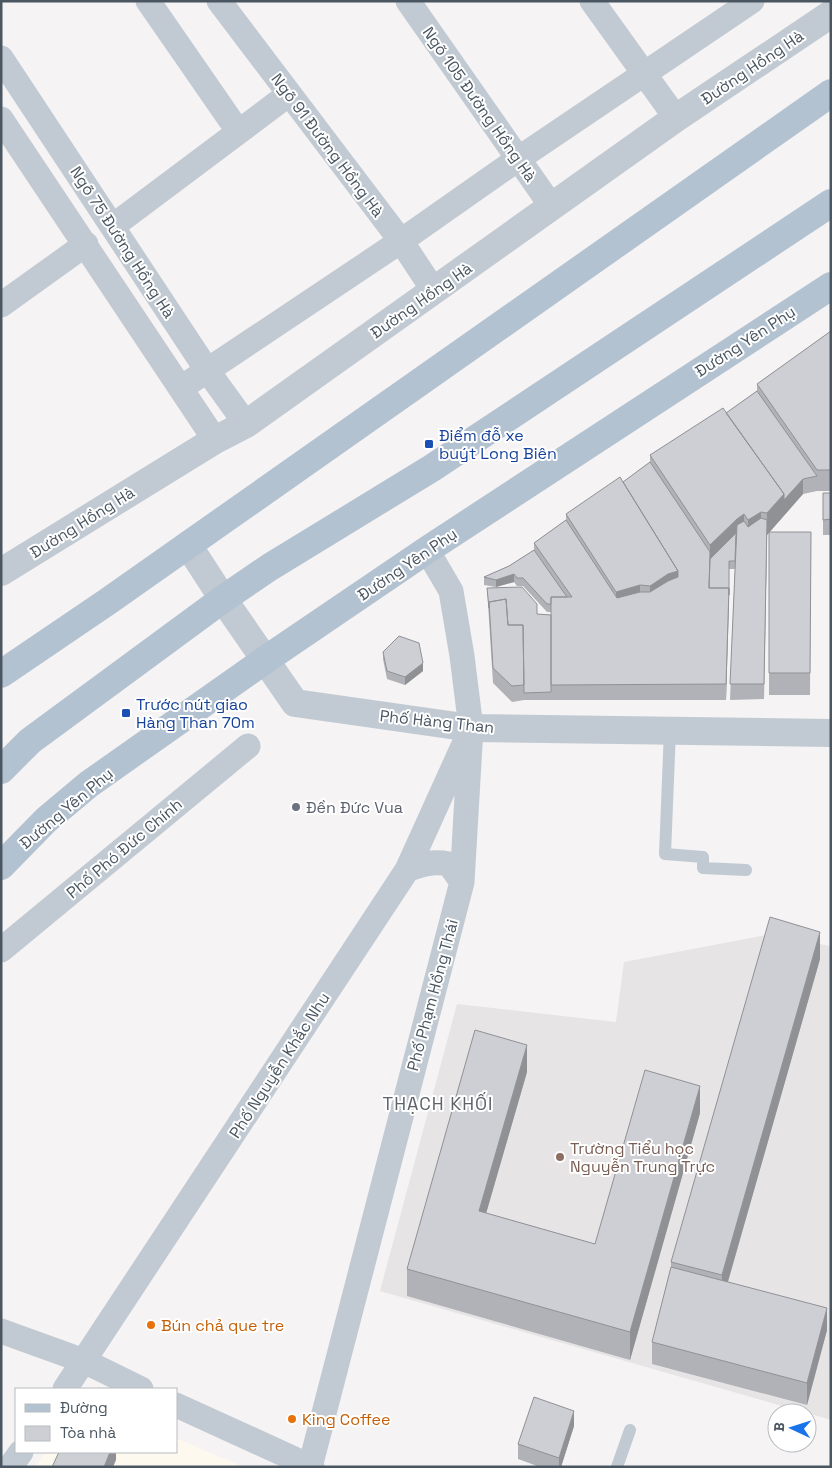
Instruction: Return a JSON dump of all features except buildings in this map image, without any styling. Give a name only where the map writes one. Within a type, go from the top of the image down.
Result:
[{"type":"main road","points":[[1,674],[188,545],[831,93]]},
{"type":"main road","points":[[1,770],[30,741],[223,599],[270,567],[448,457],[831,203]]},
{"type":"main road","name":"Đường Yên Phụ","points":[[1,866],[46,820],[90,784],[265,660],[427,550],[831,286]]},
{"type":"street","points":[[148,1],[238,131]]},
{"type":"street","name":"Ngõ 91 Đường Hồng Hà","points":[[219,1],[401,241],[434,291]]},
{"type":"street","name":"Ngõ 105 Đường Hồng Hà","points":[[408,1],[552,207]]},
{"type":"street","points":[[592,1],[676,118]]},
{"type":"street","points":[[181,388],[401,241],[518,159],[752,1]]},
{"type":"street","name":"Đường Hồng Hà","points":[[1,572],[215,440],[246,424],[676,118],[831,14]]},
{"type":"street","name":"Ngõ 75 Đường Hồng Hà","points":[[1,58],[207,370],[246,424]]},
{"type":"street","points":[[113,226],[289,94]]},
{"type":"street","name":"Ngõ 75 Đường Hồng Hà","points":[[1,119],[215,440]]},
{"type":"street","points":[[1,305],[86,244]]},
{"type":"street","name":"Phố Hàng Than","points":[[188,545],[295,703],[471,728],[831,733]]},
{"type":"street","name":"Phố Phạm Hồng Thái","points":[[311,1467],[462,882],[471,728],[451,591],[427,550]]},
{"type":"street","name":"Phố Nguyễn Khắc Nhu","points":[[66,1388],[407,870],[471,728]]},
{"type":"street","name":"Phố Phó Đức Chính","points":[[1,950],[248,746]]},
{"type":"street","points":[[407,870],[422,864],[449,864],[462,882]]},
{"type":"street","points":[[1,1331],[84,1362],[139,1388]]},
{"type":"street","points":[[178,1406],[311,1467]]},
{"type":"street","points":[[10,1467],[20,1453]]},
{"type":"lane","points":[[670,730],[665,854],[703,856],[703,868],[746,870]]},
{"type":"lane","points":[[617,1467],[630,1430]]},
{"type":"shaded area","name":"Trường Tiểu học Nguyễn Trung Trực","points":[[766,935],[831,946],[831,1420],[817,1416],[817,1403],[772,1403],[380,1291],[457,1004],[616,1022],[624,962]]},
{"type":"shaded area","points":[[178,1439],[243,1467],[35,1467],[44,1453],[178,1453]]},
{"type":"place","name":"Điểm đỗ xe buýt Long Biên","points":[[429,444]]},
{"type":"place","name":"Trước nút giao Hàng Than 70m","points":[[126,713]]},
{"type":"place","name":"Đền Đức Vua","points":[[296,807]]},
{"type":"place","name":"Trường Tiểu học Nguyễn Trung Trực","points":[[560,1157]]},
{"type":"place","name":"Bún chả que tre","points":[[151,1325]]},
{"type":"place","name":"King Coffee","points":[[292,1419]]},
{"type":"district","name":"THẠCH KHỐI","points":[[438,1104]]}]
